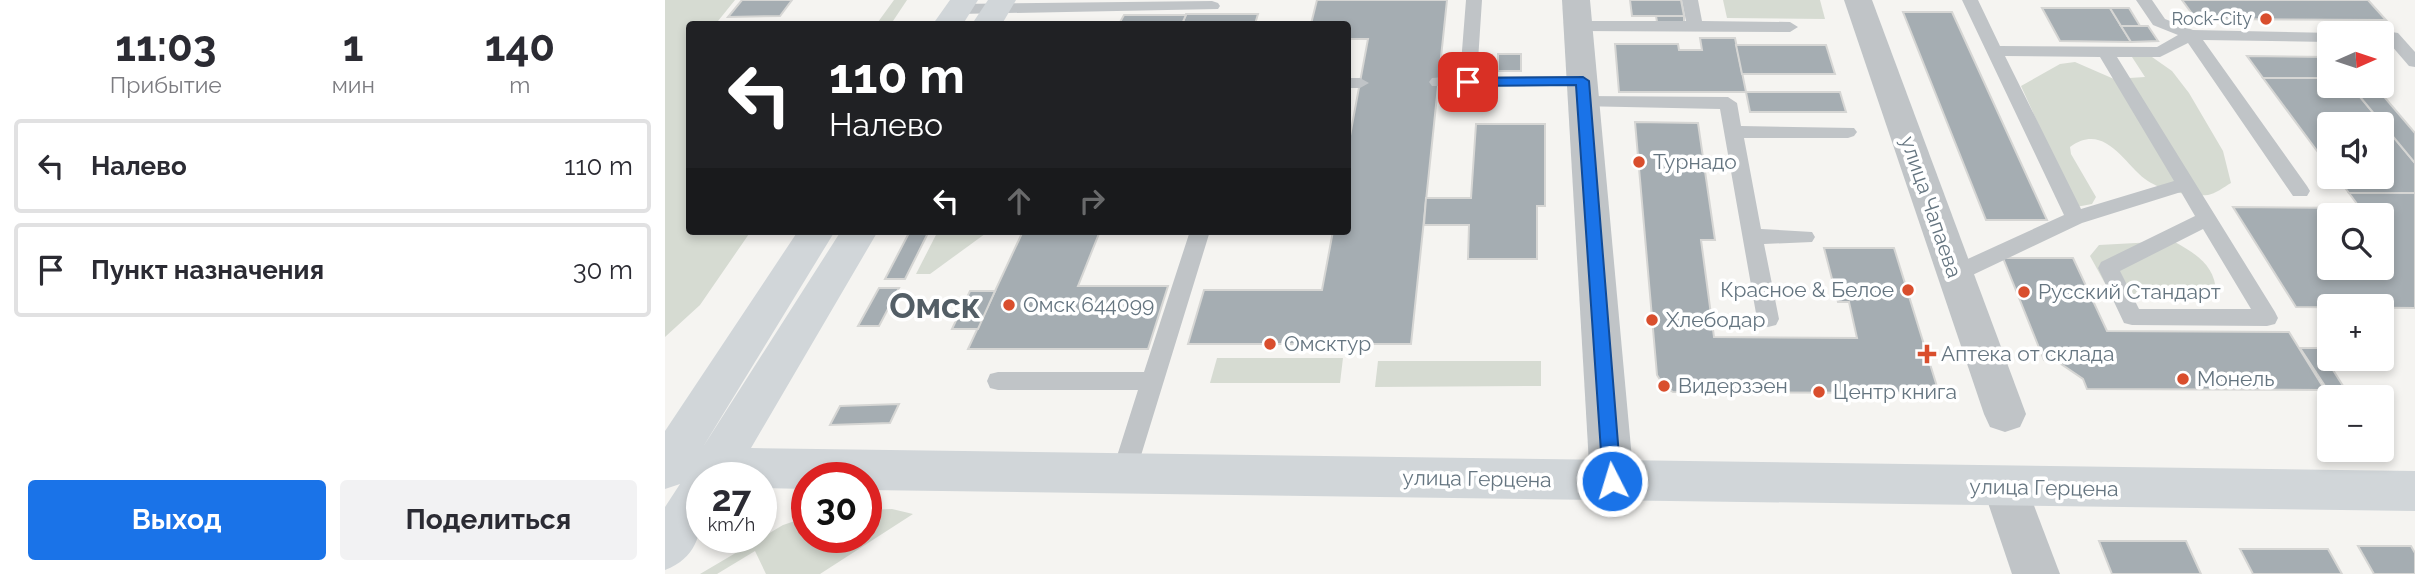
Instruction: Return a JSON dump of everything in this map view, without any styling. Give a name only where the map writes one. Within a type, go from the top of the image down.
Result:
[{"type":"main road","points":[[693,462],[815,235]]},
{"type":"main road","points":[[695,462],[857,235]]},
{"type":"main road","name":"улица Герцена","points":[[777,473],[2415,491]]},
{"type":"main road","points":[[665,548],[686,479]]},
{"type":"street","name":"улица Чапаева","points":[[1859,0],[2005,414]]},
{"type":"street","points":[[1577,13],[1612,481]]},
{"type":"street","points":[[2005,488],[2036,574]]},
{"type":"lane","points":[[1468,82],[1474,0]]},
{"type":"lane","points":[[1690,0],[1695,26]]},
{"type":"lane","points":[[1970,0],[2075,218]]},
{"type":"lane","points":[[2144,0],[2159,22],[2191,36],[2317,37]]},
{"type":"lane","points":[[957,11],[1120,4],[1212,6]]},
{"type":"lane","points":[[1577,13],[1695,26],[1790,27]]},
{"type":"lane","points":[[1995,51],[2160,52],[2191,36]]},
{"type":"lane","points":[[2191,36],[2300,191]]},
{"type":"lane","points":[[2394,37],[2415,37]]},
{"type":"lane","points":[[2394,43],[2415,62]]},
{"type":"lane","points":[[2106,52],[2207,218],[2267,318],[2132,317],[2108,268],[2207,218]]},
{"type":"lane","points":[[1438,82],[1468,82],[1728,103],[1768,318]]},
{"type":"lane","points":[[1733,132],[1848,132]]},
{"type":"lane","points":[[1955,274],[2075,218],[2186,184]]},
{"type":"lane","points":[[1123,475],[1199,235]]},
{"type":"lane","points":[[1752,236],[1805,237]]},
{"type":"lane","points":[[998,381],[1153,381]]},
{"type":"shaded area","points":[[665,0],[735,0],[718,21],[686,21],[686,235],[748,235],[700,305],[665,337]]},
{"type":"shaded area","points":[[894,0],[907,0],[893,21],[879,21]]},
{"type":"shaded area","points":[[1723,0],[1820,0],[1825,19],[1727,18]]},
{"type":"shaded area","points":[[2132,57],[2152,57],[2172,71],[2189,93],[2223,151],[2231,183],[2208,195],[2175,192],[2145,179],[2112,147],[2093,139],[2082,140],[2070,147],[2071,154],[2096,197],[2092,204],[2076,207],[2021,86],[2060,64],[2075,62],[2114,79],[2145,77]]},
{"type":"shaded area","points":[[936,235],[984,235],[930,274],[916,274]]},
{"type":"shaded area","points":[[2173,241],[2196,255],[2208,267],[2216,292],[2208,299],[2147,301],[2107,287],[2090,256],[2099,245]]},
{"type":"shaded area","points":[[1217,358],[1343,358],[1340,383],[1210,383]]},
{"type":"shaded area","points":[[1378,361],[1541,361],[1541,386],[1375,387]]},
{"type":"shaded area","points":[[882,509],[892,509],[913,514],[882,534]]},
{"type":"shaded area","points":[[791,522],[791,553],[853,553],[820,574],[766,574],[756,553],[777,553],[777,529]]},
{"type":"shaded area","points":[[736,553],[752,553],[717,574],[700,574]]},
{"type":"building","points":[[742,0],[792,0],[780,16],[728,17]]},
{"type":"building","points":[[1317,0],[1447,0],[1411,344],[1188,344],[1204,290],[1322,290],[1332,235],[1351,235],[1351,130],[1368,39],[1351,39],[1351,21],[1312,21]]},
{"type":"building","points":[[1630,0],[1681,0],[1684,16],[1632,16]]},
{"type":"building","points":[[2182,0],[2368,0],[2386,20],[2196,19]]},
{"type":"building","points":[[2042,8],[2110,8],[2131,42],[2060,41]]},
{"type":"building","points":[[2110,8],[2129,8],[2140,26],[2121,26]]},
{"type":"building","points":[[1903,12],[1952,12],[2047,220],[1986,220]]},
{"type":"building","points":[[1186,14],[1258,14],[1256,21],[1183,21]]},
{"type":"building","points":[[1124,15],[1186,15],[1183,21],[1121,21]]},
{"type":"building","points":[[1656,16],[1684,16],[1684,22],[1657,22]]},
{"type":"building","points":[[2121,26],[2148,26],[2158,41],[2131,42]]},
{"type":"building","points":[[1700,38],[1735,38],[1746,92],[1619,92],[1615,44],[1678,44],[1679,50],[1702,50]]},
{"type":"building","points":[[1736,45],[1826,45],[1835,74],[1742,74]]},
{"type":"building","points":[[1498,54],[1521,54],[1521,71],[1498,71]]},
{"type":"building","points":[[2247,56],[2317,57],[2317,78],[2263,78]]},
{"type":"building","points":[[2263,78],[2317,78],[2317,98],[2361,98],[2373,112],[2317,112],[2317,151]]},
{"type":"building","points":[[1746,92],[1840,92],[1846,112],[1750,112]]},
{"type":"building","points":[[2361,98],[2385,98],[2415,133],[2415,163],[2394,138],[2394,112],[2373,112]]},
{"type":"building","points":[[1635,122],[1698,123],[1715,240],[1701,240],[1714,337],[1857,338],[1849,302],[1838,302],[1824,248],[1894,248],[1939,393],[1673,392],[1664,386],[1657,375]]},
{"type":"building","points":[[1476,124],[1545,124],[1545,206],[1537,206],[1537,259],[1468,259],[1469,225],[1424,225],[1426,198],[1471,198]]},
{"type":"building","points":[[2394,138],[2415,163],[2415,193],[2349,193],[2346,189],[2394,189]]},
{"type":"building","points":[[2349,193],[2415,193],[2415,308],[2394,308],[2394,294],[2317,294],[2317,307],[2296,307],[2233,207],[2317,208],[2317,280],[2394,280],[2394,203],[2356,203]]},
{"type":"building","points":[[908,235],[927,235],[905,279],[885,279]]},
{"type":"building","points":[[1021,235],[1098,235],[1078,286],[1168,286],[1148,349],[968,349]]},
{"type":"building","points":[[2003,258],[2073,258],[2107,331],[2289,332],[2322,385],[2317,385],[2317,390],[2087,389],[2083,379],[2058,362],[2044,360]]},
{"type":"building","points":[[879,288],[899,288],[879,326],[858,326]]},
{"type":"building","points":[[970,291],[995,291],[978,329],[952,329]]},
{"type":"building","points":[[2300,348],[2317,348],[2317,371],[2334,371],[2342,385],[2324,385]]},
{"type":"building","points":[[899,404],[890,423],[830,425],[840,406]]},
{"type":"building","points":[[2099,541],[2186,541],[2201,574],[2112,574]]},
{"type":"building","points":[[2358,546],[2411,546],[2415,553],[2415,574],[2374,574]]},
{"type":"building","points":[[2240,549],[2328,549],[2342,574],[2253,574]]},
{"type":"place","name":"Rock-City","points":[[2266,19]]},
{"type":"place","name":"Турнадо","points":[[1639,162]]},
{"type":"place","name":"Красное & Белое","points":[[1908,290]]},
{"type":"place","name":"Русский Стандарт","points":[[2024,292]]},
{"type":"place","name":"Омск 644099","points":[[1009,305]]},
{"type":"place","name":"Хлебодар","points":[[1652,320]]},
{"type":"place","name":"Омсктур","points":[[1270,344]]},
{"type":"place","name":"Аптека от склада","points":[[1927,354]]},
{"type":"place","name":"Монель","points":[[2183,379]]},
{"type":"place","name":"Видерзэен","points":[[1664,386]]},
{"type":"place","name":"Центр книга","points":[[1819,392]]},
{"type":"district","name":"Омск","points":[[935,306]]},
{"type":"route","points":[[1468,82],[1583,81],[1612,481]]}]
